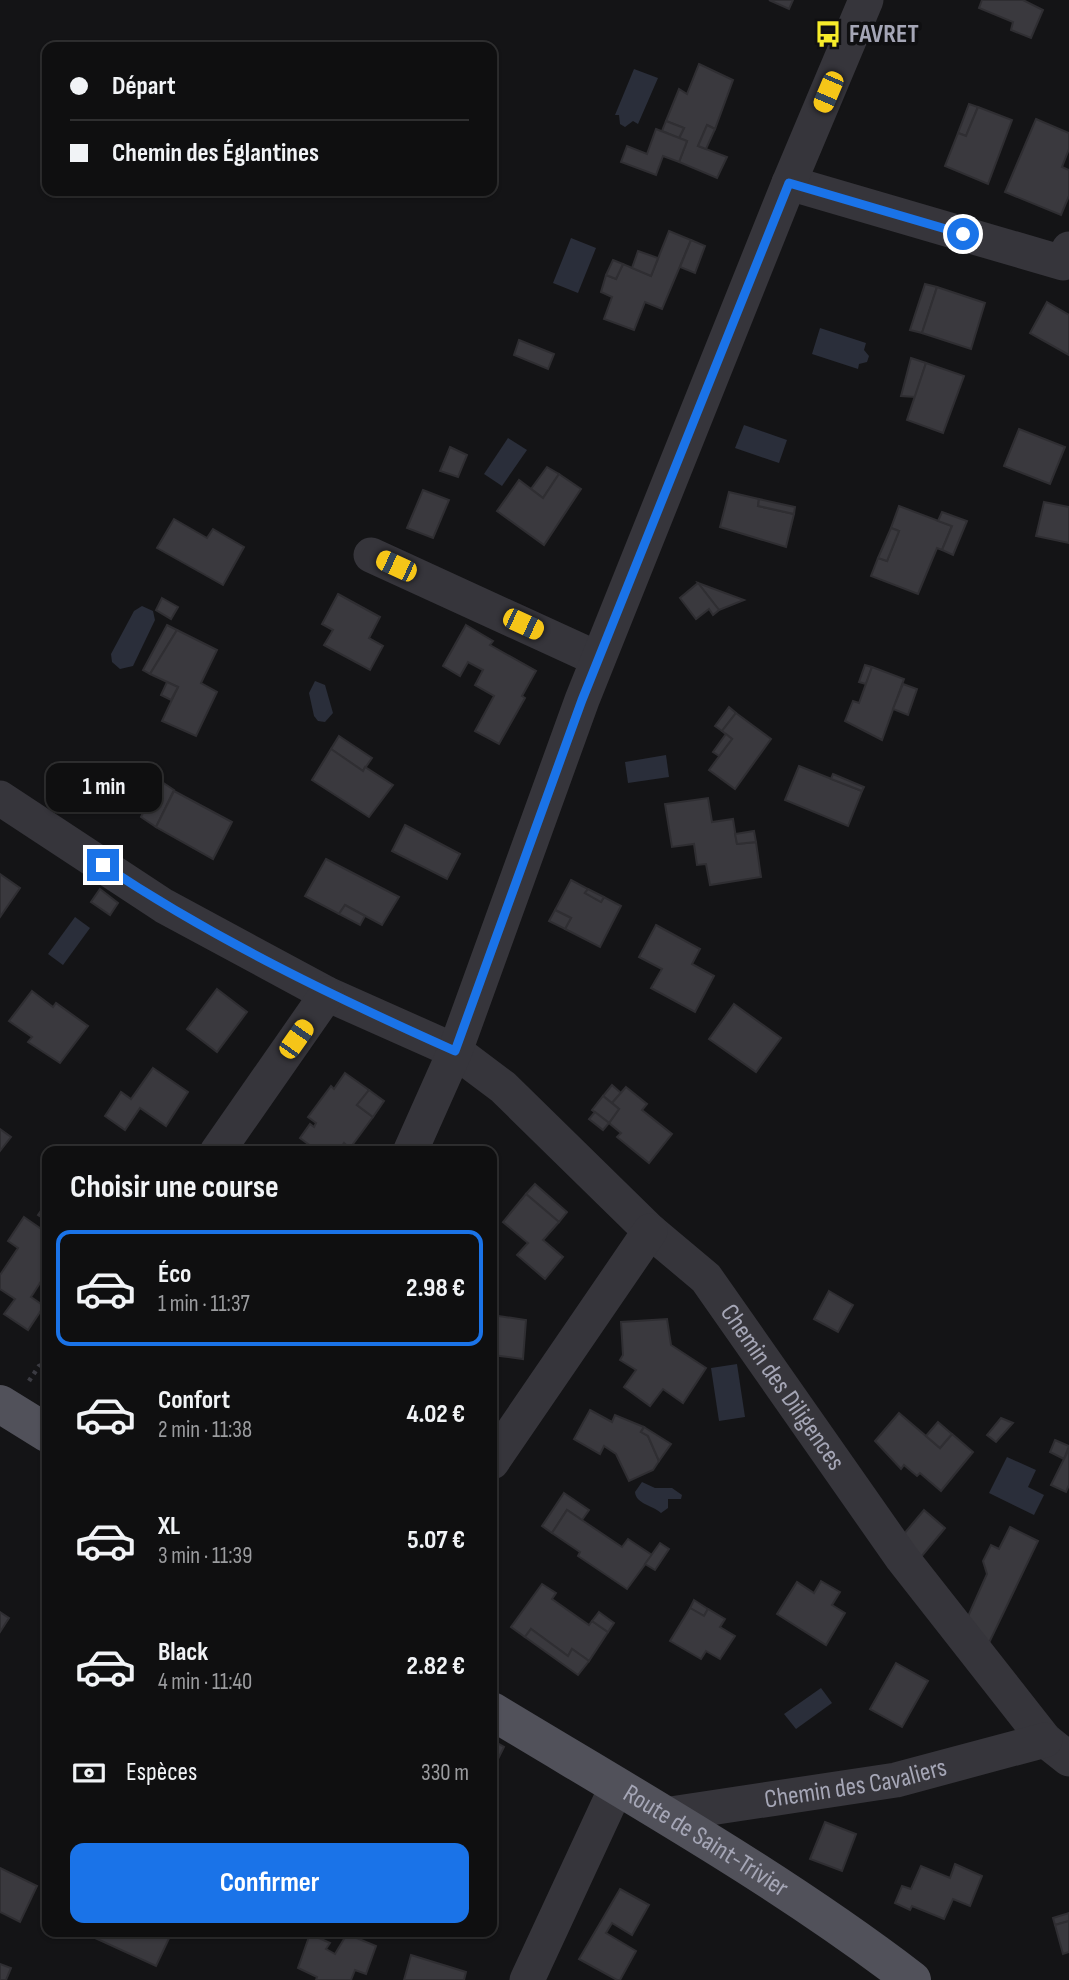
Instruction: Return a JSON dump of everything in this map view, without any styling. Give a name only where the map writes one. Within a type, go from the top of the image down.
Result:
[{"type":"main road","points":[[13,1395],[42,1427]]},
{"type":"main road","name":"Route de Saint-Trivier","points":[[497,1714],[664,1815],[851,1934],[912,1980]]},
{"type":"street","points":[[413,1146],[455,1051],[598,659],[789,183],[866,0]]},
{"type":"street","points":[[789,183],[1063,263],[1069,249]]},
{"type":"street","points":[[371,555],[598,659]]},
{"type":"street","name":"Chemin des Diligences","points":[[0,798],[164,906],[327,993],[455,1051],[503,1087],[650,1231],[706,1278],[902,1558],[1057,1750]]},
{"type":"street","points":[[221,1146],[327,993]]},
{"type":"street","points":[[497,1455],[650,1231]]},
{"type":"street","name":"Chemin des Cavaliers","points":[[664,1815],[896,1780],[1057,1750]]},
{"type":"street","points":[[527,1980],[617,1786]]},
{"type":"path","points":[[13,1395],[42,1365]]},
{"type":"water","points":[[634,69],[658,78],[638,124],[633,121],[625,127],[620,124],[619,115],[615,115]]},
{"type":"water","points":[[571,238],[596,248],[578,293],[553,283]]},
{"type":"water","points":[[820,328],[866,343],[864,350],[869,356],[867,362],[859,364],[858,369],[812,354]]},
{"type":"water","points":[[744,425],[787,440],[779,463],[735,448]]},
{"type":"water","points":[[508,438],[527,450],[502,486],[484,474]]},
{"type":"water","points":[[142,606],[153,611],[155,620],[133,666],[120,669],[112,662],[111,654],[134,611]]},
{"type":"water","points":[[315,681],[325,685],[333,713],[325,722],[318,721],[314,716],[309,693]]},
{"type":"water","points":[[666,755],[669,777],[628,783],[625,762]]},
{"type":"water","points":[[75,917],[90,928],[63,965],[48,954]]},
{"type":"water","points":[[737,1364],[745,1417],[719,1421],[711,1368]]},
{"type":"water","points":[[1007,1457],[1036,1470],[1028,1487],[1044,1495],[1034,1515],[989,1493]]},
{"type":"water","points":[[642,1482],[655,1488],[672,1488],[682,1495],[681,1499],[668,1499],[668,1508],[661,1513],[641,1502],[636,1496],[635,1492]]},
{"type":"water","points":[[821,1688],[832,1703],[796,1729],[784,1714]]},
{"type":"building","points":[[769,0],[793,0],[789,9]]},
{"type":"building","points":[[982,0],[1023,0],[1043,10],[1031,38],[1011,30],[1013,22],[979,8]]},
{"type":"building","points":[[699,64],[733,80],[715,129],[707,125],[698,146],[727,157],[717,178],[679,162],[687,141],[679,138],[684,128],[666,121],[679,89],[687,94]]},
{"type":"building","points":[[969,104],[978,107],[966,136],[958,133]]},
{"type":"building","points":[[978,107],[1012,120],[988,184],[945,166],[958,133],[966,136]]},
{"type":"building","points":[[1036,119],[1069,133],[1069,149],[1062,167],[1069,170],[1069,196],[1061,215],[1005,192]]},
{"type":"building","points":[[666,121],[684,128],[679,138],[662,131]]},
{"type":"building","points":[[707,125],[715,129],[706,149],[698,146]]},
{"type":"building","points":[[656,129],[687,141],[679,162],[663,156],[656,175],[621,162],[627,146],[647,154]]},
{"type":"building","points":[[669,231],[691,240],[662,309],[645,302],[634,330],[604,319],[612,297],[601,292],[606,275],[616,279],[623,264],[651,276]]},
{"type":"building","points":[[691,240],[705,246],[695,273],[680,267]]},
{"type":"building","points":[[638,251],[658,258],[651,276],[632,268]]},
{"type":"building","points":[[613,260],[623,264],[616,279],[606,275]]},
{"type":"building","points":[[925,284],[937,287],[922,333],[910,330]]},
{"type":"building","points":[[937,287],[985,303],[971,349],[922,333]]},
{"type":"building","points":[[1047,302],[1069,315],[1069,355],[1030,333]]},
{"type":"building","points":[[519,340],[554,354],[548,369],[514,355]]},
{"type":"building","points":[[911,358],[926,363],[915,397],[901,396]]},
{"type":"building","points":[[926,363],[964,376],[943,433],[907,420]]},
{"type":"building","points":[[1019,429],[1065,447],[1050,484],[1004,466]]},
{"type":"building","points":[[450,447],[467,455],[458,477],[440,471]]},
{"type":"building","points":[[547,467],[559,474],[543,498],[531,489]]},
{"type":"building","points":[[559,474],[581,489],[544,545],[497,511],[519,480],[543,498]]},
{"type":"building","points":[[423,490],[449,500],[433,538],[407,528]]},
{"type":"building","points":[[729,492],[759,499],[758,506],[794,514],[786,547],[720,527]]},
{"type":"building","points":[[759,499],[795,507],[794,514],[758,506]]},
{"type":"building","points":[[1044,502],[1069,507],[1069,543],[1036,536]]},
{"type":"building","points":[[899,506],[952,526],[942,550],[937,548],[918,594],[871,576],[878,558],[887,561],[899,531],[891,528]]},
{"type":"building","points":[[942,512],[967,521],[953,555],[942,550],[952,526],[938,521]]},
{"type":"building","points":[[174,519],[207,538],[213,529],[244,547],[223,585],[157,548]]},
{"type":"building","points":[[891,528],[899,531],[887,561],[878,558]]},
{"type":"building","points":[[698,583],[744,600],[719,610]]},
{"type":"building","points":[[698,583],[719,610],[713,615],[709,609],[696,619],[680,598]]},
{"type":"building","points":[[338,594],[380,617],[369,638],[383,646],[370,670],[324,645],[333,630],[322,624]]},
{"type":"building","points":[[162,598],[178,607],[171,619],[156,610]]},
{"type":"building","points":[[167,625],[177,630],[150,674],[143,670]]},
{"type":"building","points":[[466,625],[493,641],[490,645],[536,671],[522,696],[525,698],[499,744],[475,731],[494,696],[475,685],[483,670],[468,662],[460,676],[443,666]]},
{"type":"building","points":[[177,630],[217,650],[201,683],[217,692],[196,736],[162,721],[178,687],[150,674]]},
{"type":"building","points":[[865,665],[872,667],[866,684],[859,682]]},
{"type":"building","points":[[872,667],[904,679],[882,740],[845,721],[853,701],[859,703]]},
{"type":"building","points":[[167,682],[178,687],[171,700],[161,695]]},
{"type":"building","points":[[903,684],[917,689],[908,715],[893,709]]},
{"type":"building","points":[[729,707],[736,713],[722,731],[715,726]]},
{"type":"building","points":[[736,713],[771,739],[735,789],[709,770],[732,739],[722,731]]},
{"type":"building","points":[[726,734],[732,739],[719,756],[713,752]]},
{"type":"building","points":[[339,736],[372,758],[363,771],[331,749]]},
{"type":"building","points":[[331,749],[363,771],[365,767],[393,785],[369,817],[312,780]]},
{"type":"building","points":[[799,766],[862,791],[848,826],[785,800]]},
{"type":"building","points":[[833,774],[864,787],[862,791],[831,779]]},
{"type":"building","points":[[159,780],[174,790],[156,827],[141,817]]},
{"type":"building","points":[[174,791],[232,822],[213,859],[156,827]]},
{"type":"building","points":[[708,798],[712,822],[733,819],[737,844],[756,842],[761,877],[710,885],[706,864],[697,865],[694,844],[672,847],[665,804]]},
{"type":"building","points":[[405,825],[460,854],[447,879],[392,851]]},
{"type":"building","points":[[754,831],[756,842],[737,844],[735,834]]},
{"type":"building","points":[[326,859],[399,897],[382,925],[345,905],[339,914],[305,896]]},
{"type":"building","points":[[0,874],[20,888],[0,917]]},
{"type":"building","points":[[571,880],[588,889],[585,893],[601,902],[604,897],[621,906],[600,947],[565,929],[571,918],[555,910]]},
{"type":"building","points":[[100,889],[118,903],[110,915],[91,902]]},
{"type":"building","points":[[588,889],[604,897],[601,902],[585,893]]},
{"type":"building","points":[[345,905],[365,916],[360,925],[339,914]]},
{"type":"building","points":[[555,910],[571,918],[565,929],[549,921]]},
{"type":"building","points":[[656,925],[700,949],[692,964],[714,976],[695,1012],[651,988],[662,969],[639,957]]},
{"type":"building","points":[[217,989],[247,1012],[217,1052],[187,1029]]},
{"type":"building","points":[[32,991],[53,1007],[56,1003],[88,1026],[60,1063],[28,1042],[32,1037],[9,1021]]},
{"type":"building","points":[[734,1004],[781,1038],[756,1072],[709,1039]]},
{"type":"building","points":[[153,1068],[188,1092],[166,1126],[140,1108],[125,1130],[105,1116],[121,1092],[131,1099]]},
{"type":"building","points":[[345,1073],[369,1090],[357,1105],[373,1117],[351,1146],[344,1143],[342,1146],[311,1146],[300,1138],[310,1124],[314,1127],[316,1123],[308,1117],[331,1086],[334,1089]]},
{"type":"building","points":[[612,1085],[621,1093],[612,1103],[603,1096]]},
{"type":"building","points":[[626,1087],[647,1104],[642,1110],[672,1134],[649,1163],[617,1137],[621,1133],[609,1123],[619,1109],[612,1103]]},
{"type":"building","points":[[369,1090],[384,1101],[373,1117],[357,1105]]},
{"type":"building","points":[[603,1096],[619,1109],[609,1123],[592,1110]]},
{"type":"building","points":[[595,1112],[609,1123],[603,1130],[589,1119]]},
{"type":"building","points":[[0,1129],[11,1137],[0,1151]]},
{"type":"building","points":[[535,1184],[567,1212],[559,1222],[526,1194]]},
{"type":"building","points":[[526,1194],[559,1222],[543,1240],[563,1257],[545,1279],[517,1255],[528,1243],[503,1222]]},
{"type":"building","points":[[24,1217],[42,1230],[42,1280],[31,1297],[42,1305],[42,1309],[28,1330],[4,1314],[15,1299],[0,1289],[0,1275],[18,1248],[8,1241]]},
{"type":"building","points":[[829,1291],[853,1305],[838,1332],[814,1319]]},
{"type":"building","points":[[497,1316],[526,1320],[523,1359],[497,1356]]},
{"type":"building","points":[[667,1319],[671,1345],[706,1368],[683,1403],[663,1389],[650,1406],[624,1387],[636,1370],[620,1360],[623,1355],[621,1322]]},
{"type":"building","points":[[590,1410],[612,1422],[615,1415],[644,1427],[641,1432],[648,1436],[659,1461],[653,1470],[629,1481],[616,1454],[604,1446],[600,1454],[574,1439]]},
{"type":"building","points":[[899,1413],[940,1448],[952,1434],[973,1452],[941,1491],[920,1473],[917,1476],[904,1465],[901,1469],[875,1441]]},
{"type":"building","points":[[1001,1418],[1013,1423],[996,1442],[987,1435]]},
{"type":"building","points":[[938,1422],[952,1434],[940,1448],[926,1436]]},
{"type":"building","points":[[644,1427],[671,1444],[659,1461],[648,1436],[641,1432]]},
{"type":"building","points":[[1055,1440],[1069,1446],[1064,1459],[1050,1452]]},
{"type":"building","points":[[1069,1449],[1069,1485],[1066,1492],[1051,1485]]},
{"type":"building","points":[[564,1493],[589,1510],[582,1520],[567,1510],[552,1533],[542,1526]]},
{"type":"building","points":[[567,1510],[622,1547],[628,1539],[652,1555],[627,1589],[578,1556],[580,1552],[552,1533]]},
{"type":"building","points":[[924,1510],[945,1528],[916,1563],[898,1541]]},
{"type":"building","points":[[1010,1527],[1038,1541],[987,1647],[965,1623],[987,1574],[983,1561],[991,1545],[999,1549]]},
{"type":"building","points":[[660,1543],[669,1549],[655,1570],[645,1564]]},
{"type":"building","points":[[821,1581],[840,1592],[832,1605],[845,1613],[826,1645],[777,1614],[797,1582],[814,1593]]},
{"type":"building","points":[[542,1584],[556,1593],[552,1599],[589,1625],[592,1621],[608,1632],[589,1661],[572,1649],[568,1656],[531,1629],[525,1637],[511,1627]]},
{"type":"building","points":[[694,1600],[708,1609],[704,1616],[690,1608]]},
{"type":"building","points":[[690,1608],[704,1616],[708,1609],[725,1619],[720,1627],[735,1636],[720,1659],[706,1651],[701,1659],[670,1641]]},
{"type":"building","points":[[0,1612],[9,1618],[0,1632]]},
{"type":"building","points":[[599,1612],[614,1623],[608,1632],[592,1621]]},
{"type":"building","points":[[531,1629],[568,1656],[572,1649],[589,1661],[578,1675],[525,1637]]},
{"type":"building","points":[[896,1663],[928,1681],[902,1727],[870,1709]]},
{"type":"building","points":[[497,1743],[504,1747],[497,1761]]},
{"type":"building","points":[[825,1822],[856,1834],[842,1871],[810,1859]]},
{"type":"building","points":[[955,1864],[982,1876],[970,1906],[953,1899],[944,1919],[912,1906],[910,1910],[895,1903],[902,1886],[911,1889],[921,1866],[950,1878]]},
{"type":"building","points":[[0,1868],[37,1886],[20,1922],[0,1912]]},
{"type":"building","points":[[620,1889],[649,1905],[632,1935],[612,1923],[606,1933],[636,1951],[620,1980],[617,1980],[579,1959]]},
{"type":"building","points":[[1069,1913],[1069,1921],[1055,1925],[1053,1918]]},
{"type":"building","points":[[1069,1921],[1069,1952],[1063,1954],[1055,1925]]},
{"type":"building","points":[[96,1937],[170,1937],[156,1966]]},
{"type":"building","points":[[309,1937],[317,1937],[330,1943],[326,1949],[335,1954],[345,1937],[354,1937],[376,1946],[366,1974],[355,1970],[351,1980],[316,1980],[317,1977],[298,1968]]},
{"type":"building","points":[[411,1955],[466,1972],[464,1980],[404,1980]]},
{"type":"building","points":[[0,1964],[11,1968],[6,1980],[0,1980]]},
{"type":"place","name":"FAVRET","points":[[828,34]]},
{"type":"route","points":[[103,865],[164,906],[327,993],[455,1051],[582,700],[789,183],[963,234]]}]
